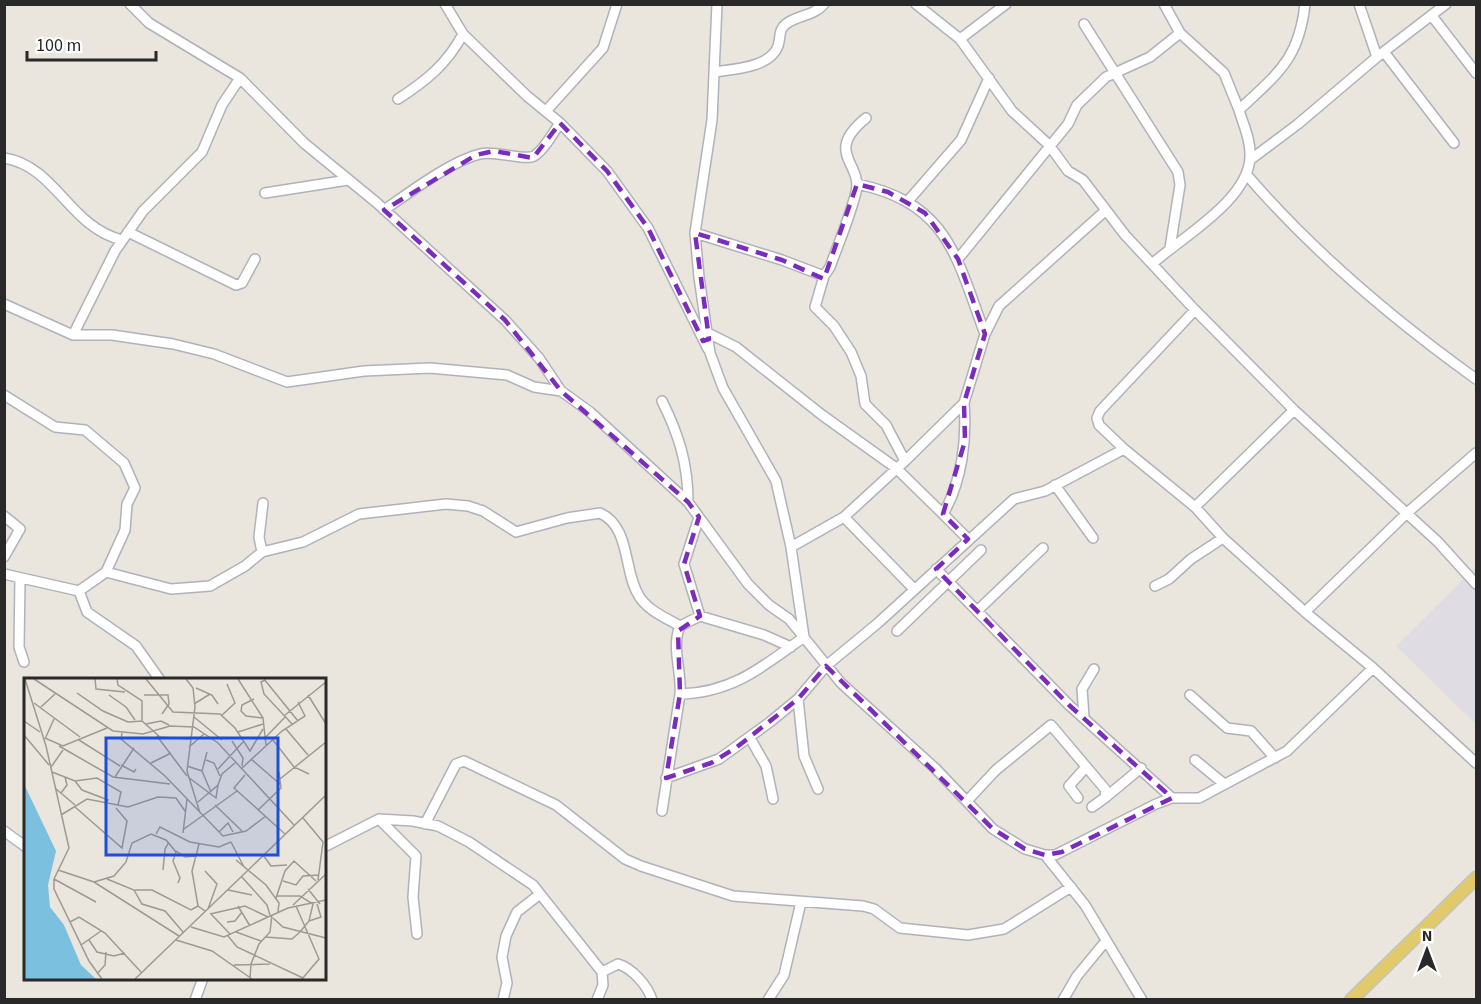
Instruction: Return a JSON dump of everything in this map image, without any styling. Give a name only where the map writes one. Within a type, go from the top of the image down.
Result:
[{"type":"main road","points":[[1351,999],[1476,878]]},
{"type":"street","points":[[130,4],[149,23],[240,78],[284,125],[384,210],[505,320],[539,358],[561,391],[590,412],[688,502],[748,584],[769,605],[789,619],[826,666],[967,801],[993,829],[1008,840],[1045,855],[1085,905],[1105,942],[1142,999]]},
{"type":"street","points":[[445,4],[463,34],[560,123],[607,171],[644,221],[710,353],[723,388],[777,481],[791,547],[804,637]]},
{"type":"street","points":[[546,111],[603,48],[617,4]]},
{"type":"street","points":[[706,4],[717,5],[712,120],[695,233],[710,353]]},
{"type":"street","points":[[714,72],[758,63],[776,49],[780,31],[785,24],[817,10],[824,4]]},
{"type":"street","points":[[916,4],[960,39],[1012,111],[1048,145],[1068,171],[1083,180],[1105,211],[1194,310],[1294,410],[1407,513],[1476,584]]},
{"type":"street","points":[[960,39],[990,8],[1006,4]]},
{"type":"street","points":[[1152,264],[1229,201],[1246,174],[1250,160],[1250,146],[1224,73],[1180,33],[1164,4]]},
{"type":"street","points":[[1239,110],[1281,72],[1299,34],[1305,4]]},
{"type":"street","points":[[1359,4],[1380,54],[1454,142]]},
{"type":"street","points":[[1250,160],[1298,124],[1380,54],[1446,4]]},
{"type":"street","points":[[1432,16],[1476,73]]},
{"type":"street","points":[[1084,24],[1178,172],[1180,185],[1170,248]]},
{"type":"street","points":[[958,259],[992,221],[1048,145],[1068,124],[1077,105],[1114,71],[1150,57],[1180,33]]},
{"type":"street","points":[[398,99],[434,75],[463,34]]},
{"type":"street","points":[[73,335],[108,262],[122,240],[157,195],[202,152],[225,100],[240,78]]},
{"type":"street","points":[[908,201],[961,140],[989,78]]},
{"type":"street","points":[[866,118],[852,131],[846,148],[846,157],[857,184],[815,307],[834,326],[851,352],[861,376],[864,404],[886,425],[905,461]]},
{"type":"street","points":[[384,210],[422,184],[476,155],[494,152],[532,157],[560,123]]},
{"type":"street","points":[[4,158],[18,160],[30,166],[84,222],[101,233],[122,240]]},
{"type":"street","points":[[1246,174],[1332,261],[1433,348],[1476,379]]},
{"type":"street","points":[[265,193],[278,189],[348,180]]},
{"type":"street","points":[[857,184],[879,189],[908,201],[925,213],[944,236],[958,259],[985,334]]},
{"type":"street","points":[[943,514],[950,502],[965,441],[964,402],[985,334],[999,306],[1105,211]]},
{"type":"street","points":[[128,232],[236,285],[242,283],[255,259]]},
{"type":"street","points":[[695,233],[782,260],[824,276]]},
{"type":"street","points":[[4,304],[73,335],[112,335],[173,344],[214,354],[287,382],[364,371],[430,368],[507,375],[534,387],[561,391]]},
{"type":"street","points":[[1194,310],[1098,415],[1099,425],[1124,449],[1195,507],[1224,538],[1305,612],[1373,668],[1476,763]]},
{"type":"street","points":[[708,333],[736,347],[822,415],[896,468],[968,539]]},
{"type":"street","points":[[4,395],[55,427],[85,430],[126,466],[135,488],[127,504],[125,530],[106,572],[79,591],[4,574]]},
{"type":"street","points":[[662,401],[684,452],[688,475],[688,502]]},
{"type":"street","points":[[791,547],[844,517],[964,402]]},
{"type":"street","points":[[1195,507],[1294,410]]},
{"type":"street","points":[[666,778],[711,763],[750,738],[798,699],[826,666],[1014,499],[1055,485],[1124,449]]},
{"type":"street","points":[[1305,612],[1407,513],[1476,453]]},
{"type":"street","points":[[1055,485],[1093,538]]},
{"type":"street","points":[[262,552],[259,537],[263,503]]},
{"type":"street","points":[[106,572],[156,586],[184,590],[210,586],[245,566],[262,552],[303,542],[359,514],[446,504],[468,506],[483,511],[516,532],[567,518],[600,513],[610,519],[619,533],[634,588],[640,598],[680,626]]},
{"type":"street","points":[[4,516],[19,525],[20,532],[4,557]]},
{"type":"street","points":[[699,517],[684,570],[700,616]]},
{"type":"street","points":[[844,517],[914,589]]},
{"type":"street","points":[[1155,586],[1169,579],[1191,559],[1224,538]]},
{"type":"street","points":[[977,611],[1043,548]]},
{"type":"street","points":[[897,631],[981,549]]},
{"type":"street","points":[[936,569],[1084,717],[1172,798]]},
{"type":"street","points":[[20,579],[19,647],[24,662]]},
{"type":"street","points":[[79,591],[87,612],[136,646],[159,678]]},
{"type":"street","points":[[680,626],[700,616],[764,635],[791,647]]},
{"type":"street","points":[[662,811],[680,694],[681,678],[676,643],[680,626]]},
{"type":"street","points":[[680,694],[706,694],[727,686],[758,670],[804,637]]},
{"type":"street","points":[[1045,855],[1062,852],[1139,811],[1172,798],[1199,798],[1275,758],[1296,744],[1373,668]]},
{"type":"street","points":[[1084,717],[1082,689],[1094,669]]},
{"type":"street","points":[[1190,695],[1227,728],[1251,731],[1275,758]]},
{"type":"street","points":[[798,699],[804,756],[818,789]]},
{"type":"street","points":[[967,801],[996,770],[1049,726],[1053,726],[1070,744],[1105,789],[1106,797]]},
{"type":"street","points":[[750,738],[766,766],[773,799]]},
{"type":"street","points":[[1195,760],[1224,783]]},
{"type":"street","points":[[425,824],[456,764],[464,761],[556,805],[632,863],[724,894],[863,906],[873,909],[900,927],[968,935],[1004,929],[1071,888]]},
{"type":"street","points":[[1078,798],[1069,786],[1086,767]]},
{"type":"street","points":[[1092,807],[1141,768]]},
{"type":"street","points":[[379,819],[416,856],[412,897],[417,934]]},
{"type":"street","points":[[326,846],[379,819],[438,826],[469,842],[518,873],[540,894],[602,972],[603,985],[597,999]]},
{"type":"street","points":[[4,831],[24,846]]},
{"type":"street","points":[[503,999],[507,983],[502,957],[506,936],[517,912],[540,894]]},
{"type":"street","points":[[768,999],[784,975],[801,902]]},
{"type":"street","points":[[1063,999],[1077,976],[1105,942]]},
{"type":"street","points":[[602,972],[618,964],[626,967],[649,990],[652,999]]},
{"type":"street","points":[[195,999],[202,980]]},
{"type":"highlighted area","points":[[560,123],[607,171],[648,228],[703,341],[709,339],[695,233],[782,260],[824,279],[857,184],[888,192],[925,213],[958,259],[985,334],[964,403],[965,441],[943,514],[968,539],[936,569],[1069,705],[1172,798],[1062,852],[1045,855],[1025,849],[993,829],[826,666],[798,699],[737,747],[711,763],[666,778],[680,694],[678,631],[700,616],[684,564],[699,517],[688,502],[561,391],[505,320],[384,210],[476,155],[494,151],[533,158]]},
{"type":"shaded area","points":[[1476,567],[1476,724],[1396,646]]}]
